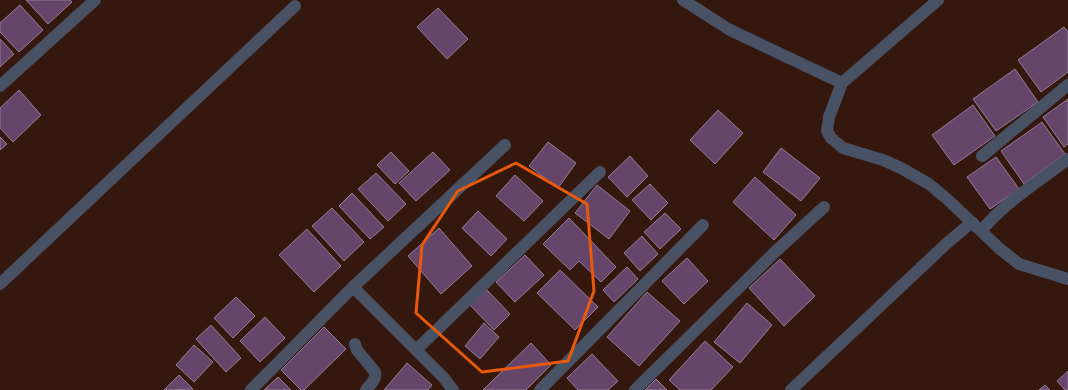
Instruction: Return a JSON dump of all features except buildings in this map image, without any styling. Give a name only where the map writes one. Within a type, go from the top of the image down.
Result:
[{"type":"street","points":[[0,86],[95,0]]},
{"type":"street","points":[[683,0],[730,30],[842,83]]},
{"type":"street","points":[[938,0],[842,83],[829,117],[827,131],[830,138],[843,148],[883,160],[901,168],[929,184],[948,199],[976,227],[1019,264],[1068,279]]},
{"type":"street","points":[[0,284],[296,6]]},
{"type":"street","points":[[982,156],[1068,86]]},
{"type":"street","points":[[251,390],[353,288],[504,145]]},
{"type":"street","points":[[791,390],[946,244],[993,216],[1068,159]]},
{"type":"street","points":[[416,350],[600,172]]},
{"type":"street","points":[[635,390],[774,253],[824,207]]},
{"type":"street","points":[[540,390],[703,225]]},
{"type":"street","points":[[353,288],[444,378],[453,390]]},
{"type":"street","points":[[355,344],[357,350],[376,375],[366,390]]},
{"type":"highlighted area","points":[[516,163],[587,204],[594,291],[568,361],[482,372],[416,313],[422,245],[458,191]]}]
